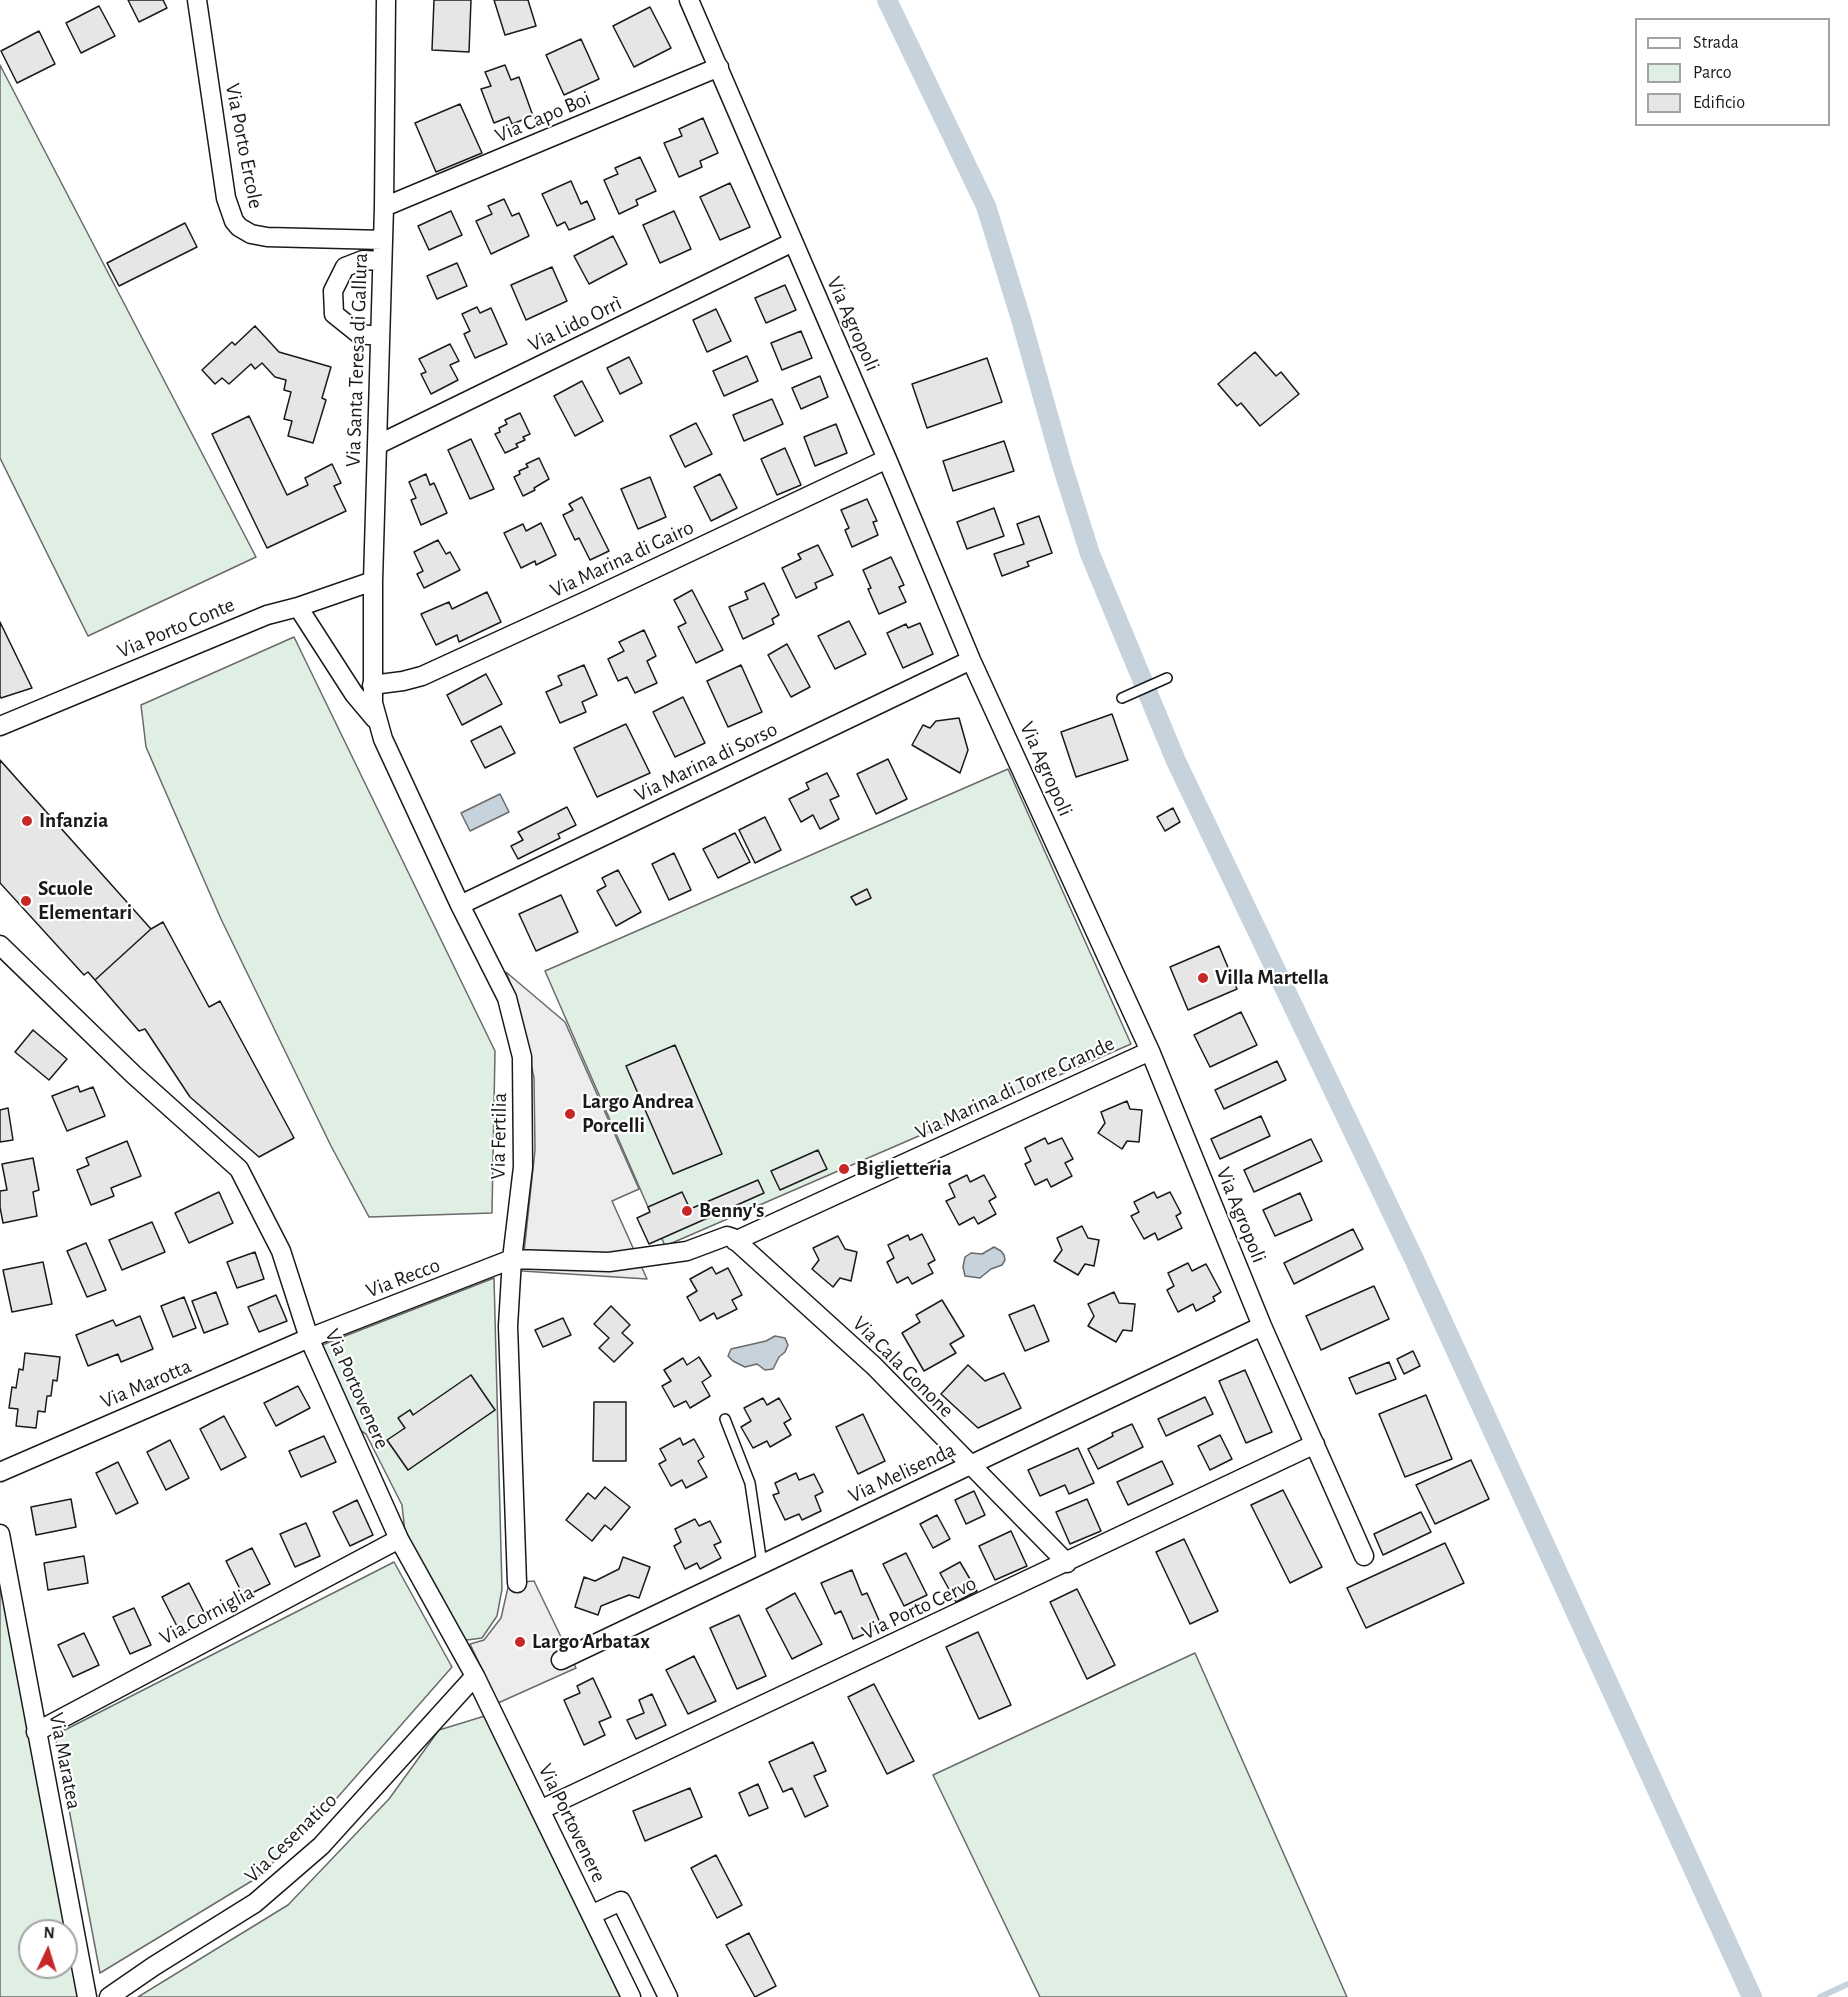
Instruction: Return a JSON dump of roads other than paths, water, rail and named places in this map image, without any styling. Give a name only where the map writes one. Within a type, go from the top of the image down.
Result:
[{"type":"street","name":"Via Porto Ercole","points":[[197,0],[226,198],[234,221],[251,234],[267,237],[382,240]]},
{"type":"street","name":"Via Santa Teresa di Gallura","points":[[377,720],[372,685],[373,580],[384,207],[387,0]]},
{"type":"street","name":"Via Agropoli","points":[[688,0],[887,459],[971,660],[1149,1051],[1262,1326],[1364,1556]]},
{"type":"street","name":"Via Capo Boi","points":[[384,207],[719,68]]},
{"type":"street","name":"Via Lido Orrì","points":[[377,445],[793,242]]},
{"type":"street","points":[[379,336],[359,334],[334,314],[333,291],[345,267],[363,260],[382,261]]},
{"type":"street","name":"Via Marina di Gairo","points":[[372,685],[422,676],[887,459]]},
{"type":"street","name":"Via Porto Conte","points":[[0,726],[267,615],[298,607],[373,580]]},
{"type":"street","points":[[298,607],[354,694],[377,720]]},
{"type":"street","name":"Via Marina di Sorso","points":[[460,905],[971,660]]},
{"type":"street","name":"Via Fertilia","points":[[377,720],[383,739],[460,905],[507,998],[522,1058],[523,1167],[512,1259],[508,1326],[517,1583]]},
{"type":"street","name":"Via Portovenere","points":[[0,945],[134,1075],[239,1169],[281,1251],[309,1338],[399,1539],[476,1676],[631,1997]]},
{"type":"street","name":"Via Marina di Torre Grande","points":[[512,1259],[609,1262],[676,1254],[731,1238],[1149,1051]]},
{"type":"street","name":"Via Cala Gonone","points":[[731,1238],[874,1366],[1067,1563]]},
{"type":"street","name":"Via Recco","points":[[309,1338],[512,1259]]},
{"type":"street","name":"Via Melisenda","points":[[561,1660],[1262,1326]]},
{"type":"street","name":"Via Marotta","points":[[0,1472],[309,1338]]},
{"type":"street","name":"Via Porto Cervo","points":[[540,1810],[1315,1444]]},
{"type":"street","name":"Via Maratea","points":[[0,1534],[87,1997]]},
{"type":"street","name":"Via Corniglia","points":[[36,1732],[399,1539]]},
{"type":"street","name":"Via Cesenatico","points":[[109,1997],[255,1903],[321,1846],[476,1676]]},
{"type":"street","name":"Via Portovenere","points":[[591,1915],[621,1901],[668,1997]]},
{"type":"lane","points":[[1122,698],[1167,678]]},
{"type":"lane","points":[[725,1419],[750,1482],[762,1564]]},
{"type":"waterway","points":[[887,0],[986,206],[1090,554],[1176,761],[1414,1259],[1752,1997]]},
{"type":"waterway","points":[[1820,1997],[1848,1984]]},
{"type":"place","name":"Infanzia","points":[[27,821]]},
{"type":"place","name":"Scuole Elementari","points":[[26,901]]},
{"type":"place","name":"Villa Martella","points":[[1203,978]]},
{"type":"place","name":"Largo Andrea Porcelli","points":[[570,1114]]},
{"type":"place","name":"Biglietteria","points":[[844,1169]]},
{"type":"place","name":"Benny's","points":[[687,1211]]},
{"type":"place","name":"Largo Arbatax","points":[[520,1642]]}]
